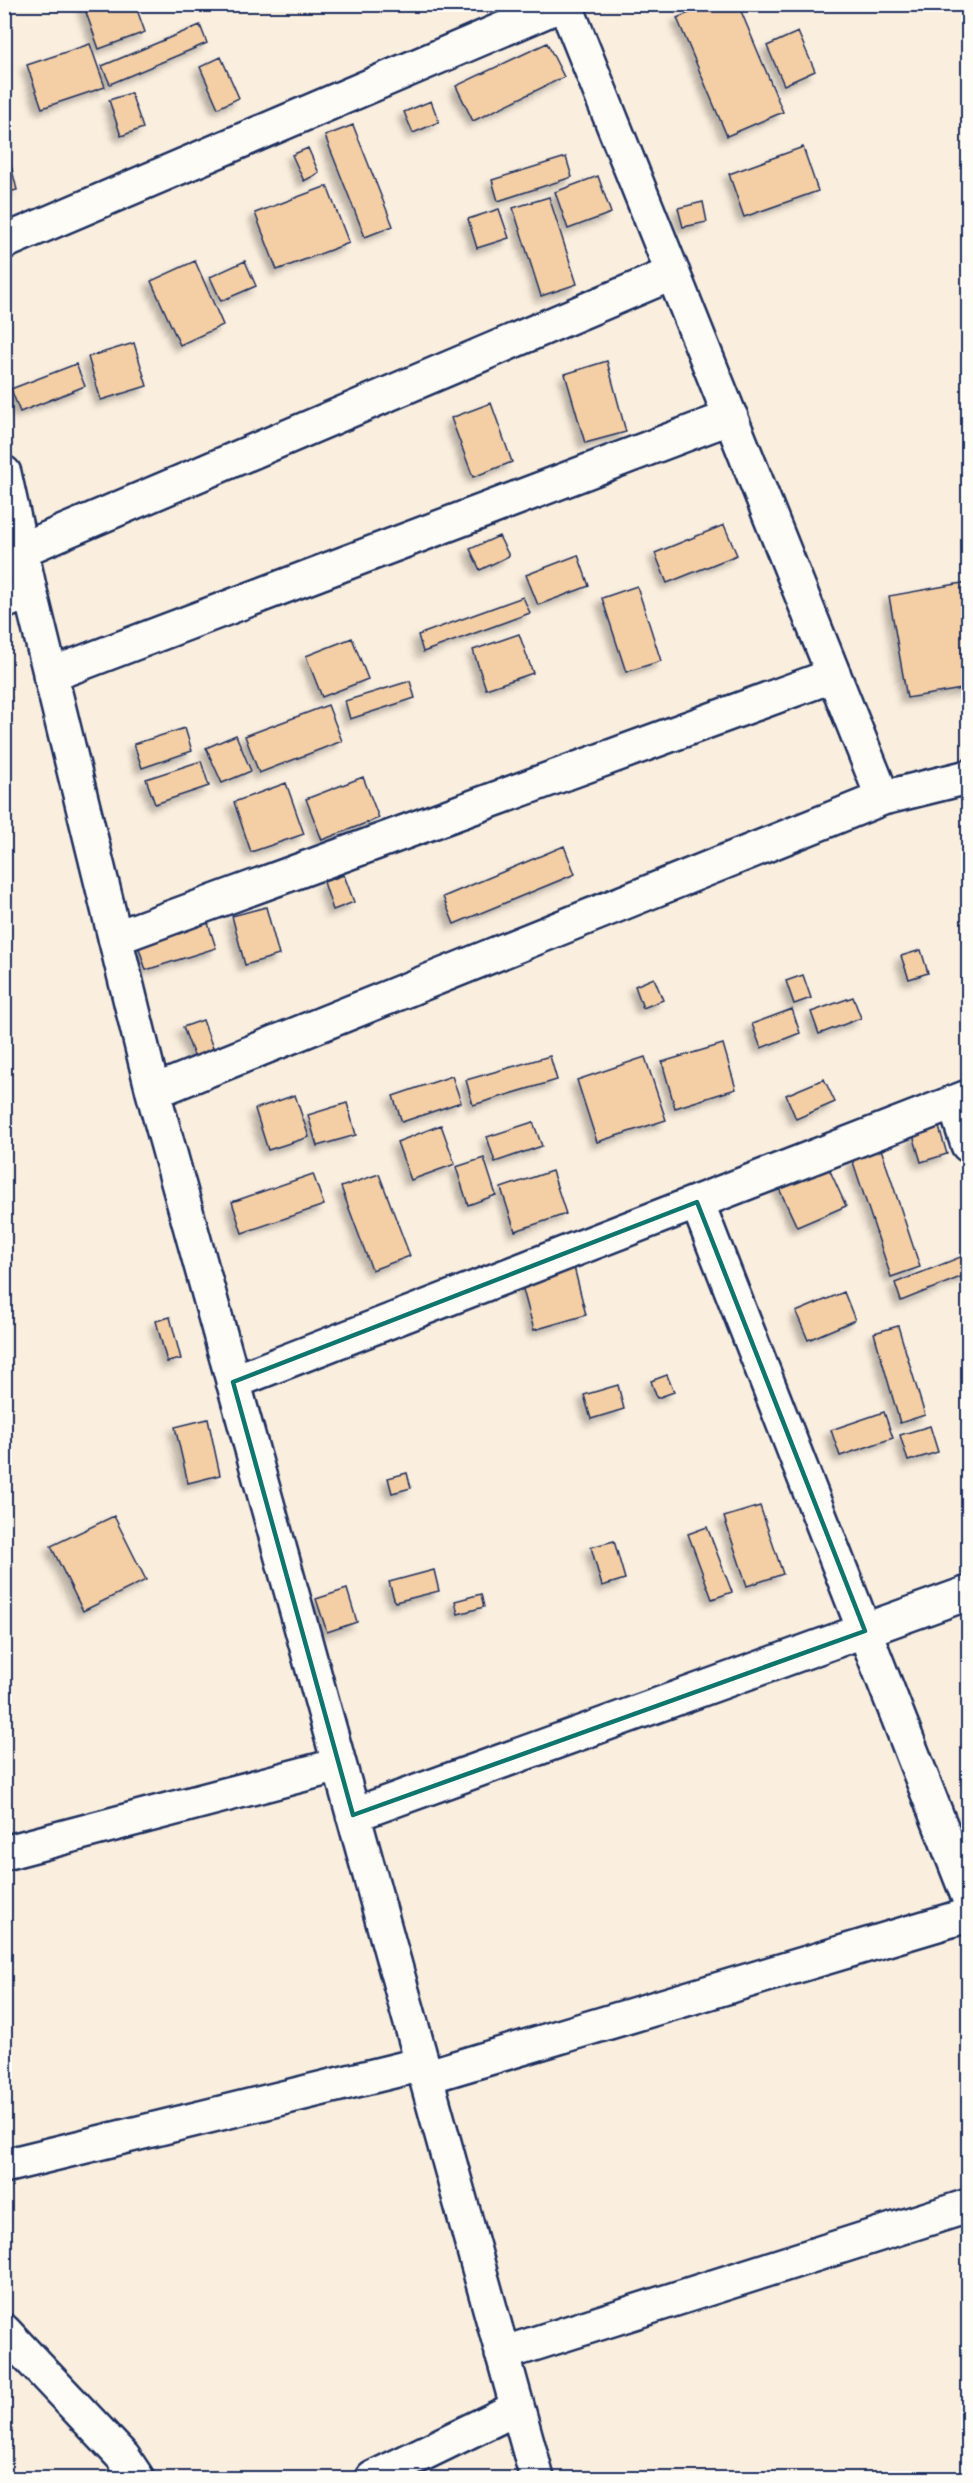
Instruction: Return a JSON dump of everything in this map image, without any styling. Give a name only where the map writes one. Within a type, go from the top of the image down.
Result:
[{"type":"street","points":[[4,242],[564,4],[883,798]]},
{"type":"street","points":[[21,550],[673,273]]},
{"type":"street","points":[[50,675],[730,417]]},
{"type":"street","points":[[4,473],[21,550],[17,596],[50,675],[153,1092],[537,2478]]},
{"type":"street","points":[[115,938],[834,675]]},
{"type":"street","points":[[153,1092],[883,798],[969,777]]},
{"type":"street","points":[[233,1382],[962,1099],[969,1145]]},
{"type":"street","points":[[697,1202],[865,1631],[962,1859],[969,1896]]},
{"type":"street","points":[[352,1815],[969,1593]]},
{"type":"street","points":[[4,1853],[339,1765]]},
{"type":"street","points":[[4,2166],[424,2070],[969,1915]]},
{"type":"street","points":[[502,2354],[969,2206]]},
{"type":"street","points":[[4,2331],[123,2457],[137,2478]]},
{"type":"street","points":[[373,2478],[517,2408]]},
{"type":"highlighted area","points":[[697,1202],[865,1631],[353,1815],[233,1382]]},
{"type":"building","points":[[83,4],[135,4],[145,32],[99,49]]},
{"type":"building","points":[[710,4],[738,4],[783,112],[727,136],[677,18]]},
{"type":"building","points":[[200,25],[207,43],[110,84],[102,66]]},
{"type":"building","points":[[798,32],[815,71],[784,85],[767,46]]},
{"type":"building","points":[[547,43],[564,77],[473,121],[456,86]]},
{"type":"building","points":[[90,44],[105,87],[42,108],[27,65]]},
{"type":"building","points":[[221,57],[239,98],[218,108],[200,67]]},
{"type":"building","points":[[131,93],[143,128],[121,136],[109,100]]},
{"type":"building","points":[[431,101],[439,122],[413,133],[404,112]]},
{"type":"building","points":[[353,125],[393,226],[365,237],[325,136]]},
{"type":"building","points":[[803,147],[818,191],[744,217],[729,174]]},
{"type":"building","points":[[308,148],[319,173],[304,181],[292,155]]},
{"type":"building","points":[[7,149],[17,190],[4,193],[4,150]]},
{"type":"building","points":[[566,157],[572,177],[498,201],[492,180]]},
{"type":"building","points":[[598,176],[611,213],[568,229],[555,192]]},
{"type":"building","points":[[327,186],[349,243],[277,270],[255,213]]},
{"type":"building","points":[[549,197],[577,284],[541,296],[513,208]]},
{"type":"building","points":[[703,202],[707,222],[683,227],[678,208]]},
{"type":"building","points":[[499,209],[509,238],[477,248],[468,219]]},
{"type":"building","points":[[195,261],[223,325],[180,345],[151,281]]},
{"type":"building","points":[[245,261],[256,286],[221,301],[210,277]]},
{"type":"building","points":[[134,343],[147,386],[101,400],[88,357]]},
{"type":"building","points":[[607,361],[626,432],[585,443],[565,374]]},
{"type":"building","points":[[76,364],[85,386],[20,412],[11,389]]},
{"type":"building","points":[[491,403],[512,462],[473,477],[451,418]]},
{"type":"building","points":[[724,525],[737,555],[667,583],[655,553]]},
{"type":"building","points":[[499,536],[509,556],[480,570],[470,549]]},
{"type":"building","points":[[578,555],[589,586],[538,605],[526,575]]},
{"type":"building","points":[[968,582],[968,688],[907,698],[889,596]]},
{"type":"building","points":[[637,586],[661,661],[626,672],[602,598]]},
{"type":"building","points":[[523,597],[530,613],[423,652],[418,635]]},
{"type":"building","points":[[519,634],[533,673],[486,689],[473,650]]},
{"type":"building","points":[[352,638],[368,679],[322,697],[306,656]]},
{"type":"building","points":[[410,681],[415,698],[350,719],[345,701]]},
{"type":"building","points":[[328,705],[342,741],[259,773],[245,736]]},
{"type":"building","points":[[185,728],[192,751],[142,768],[134,744]]},
{"type":"building","points":[[236,735],[251,771],[222,783],[206,748]]},
{"type":"building","points":[[201,761],[209,786],[155,804],[146,779]]},
{"type":"building","points":[[363,777],[379,818],[322,840],[306,799]]},
{"type":"building","points":[[286,783],[304,834],[251,852],[234,802]]},
{"type":"building","points":[[564,846],[575,874],[454,924],[443,897]]},
{"type":"building","points":[[344,875],[354,902],[333,910],[324,882]]},
{"type":"building","points":[[266,907],[279,955],[245,965],[232,916]]},
{"type":"building","points":[[208,923],[216,948],[146,970],[138,945]]},
{"type":"building","points":[[921,950],[928,973],[909,979],[901,956]]},
{"type":"building","points":[[803,975],[811,998],[794,1004],[786,981]]},
{"type":"building","points":[[654,978],[663,1000],[643,1008],[635,986]]},
{"type":"building","points":[[853,997],[861,1018],[819,1034],[811,1012]]},
{"type":"building","points":[[792,1009],[800,1033],[761,1048],[752,1024]]},
{"type":"building","points":[[203,1020],[215,1054],[196,1061],[183,1027]]},
{"type":"building","points":[[723,1044],[736,1089],[675,1108],[662,1062]]},
{"type":"building","points":[[550,1056],[557,1080],[473,1105],[466,1080]]},
{"type":"building","points":[[645,1057],[666,1120],[597,1142],[577,1080]]},
{"type":"building","points":[[452,1076],[461,1102],[402,1122],[393,1096]]},
{"type":"building","points":[[824,1079],[835,1102],[796,1119],[786,1095]]},
{"type":"building","points":[[295,1095],[309,1137],[268,1150],[255,1109]]},
{"type":"building","points":[[347,1103],[356,1135],[317,1146],[308,1115]]},
{"type":"building","points":[[533,1122],[542,1146],[495,1162],[487,1137]]},
{"type":"building","points":[[441,1125],[455,1164],[411,1180],[397,1142]]},
{"type":"building","points":[[939,1127],[947,1154],[921,1162],[913,1135]]},
{"type":"building","points":[[881,1149],[920,1267],[891,1277],[852,1159]]},
{"type":"building","points":[[484,1158],[496,1195],[468,1205],[456,1167]]},
{"type":"building","points":[[826,1162],[846,1206],[797,1227],[777,1184]]},
{"type":"building","points":[[552,1171],[566,1214],[515,1231],[501,1188]]},
{"type":"building","points":[[313,1174],[324,1205],[242,1233],[232,1202]]},
{"type":"building","points":[[379,1174],[410,1256],[372,1270],[341,1187]]},
{"type":"building","points":[[968,1254],[968,1274],[901,1301],[895,1283]]},
{"type":"building","points":[[574,1267],[586,1315],[534,1330],[521,1282]]},
{"type":"building","points":[[844,1292],[855,1320],[808,1340],[796,1312]]},
{"type":"building","points":[[170,1317],[181,1359],[167,1362],[156,1321]]},
{"type":"building","points":[[898,1326],[925,1415],[900,1423],[874,1333]]},
{"type":"building","points":[[667,1375],[674,1392],[657,1398],[651,1381]]},
{"type":"building","points":[[618,1385],[624,1409],[591,1419],[584,1395]]},
{"type":"building","points":[[884,1412],[893,1438],[840,1456],[831,1430]]},
{"type":"building","points":[[208,1419],[220,1475],[188,1483],[175,1427]]},
{"type":"building","points":[[930,1426],[938,1452],[908,1461],[900,1435]]},
{"type":"building","points":[[407,1473],[411,1488],[392,1493],[388,1478]]},
{"type":"building","points":[[760,1506],[783,1574],[747,1586],[724,1517]]},
{"type":"building","points":[[114,1516],[146,1580],[83,1611],[51,1546]]},
{"type":"building","points":[[707,1527],[732,1592],[712,1599],[688,1534]]},
{"type":"building","points":[[614,1541],[625,1579],[602,1586],[591,1547]]},
{"type":"building","points":[[434,1570],[439,1591],[395,1602],[389,1582]]},
{"type":"building","points":[[347,1589],[357,1622],[327,1632],[316,1599]]},
{"type":"building","points":[[481,1594],[484,1607],[458,1614],[455,1601]]}]
